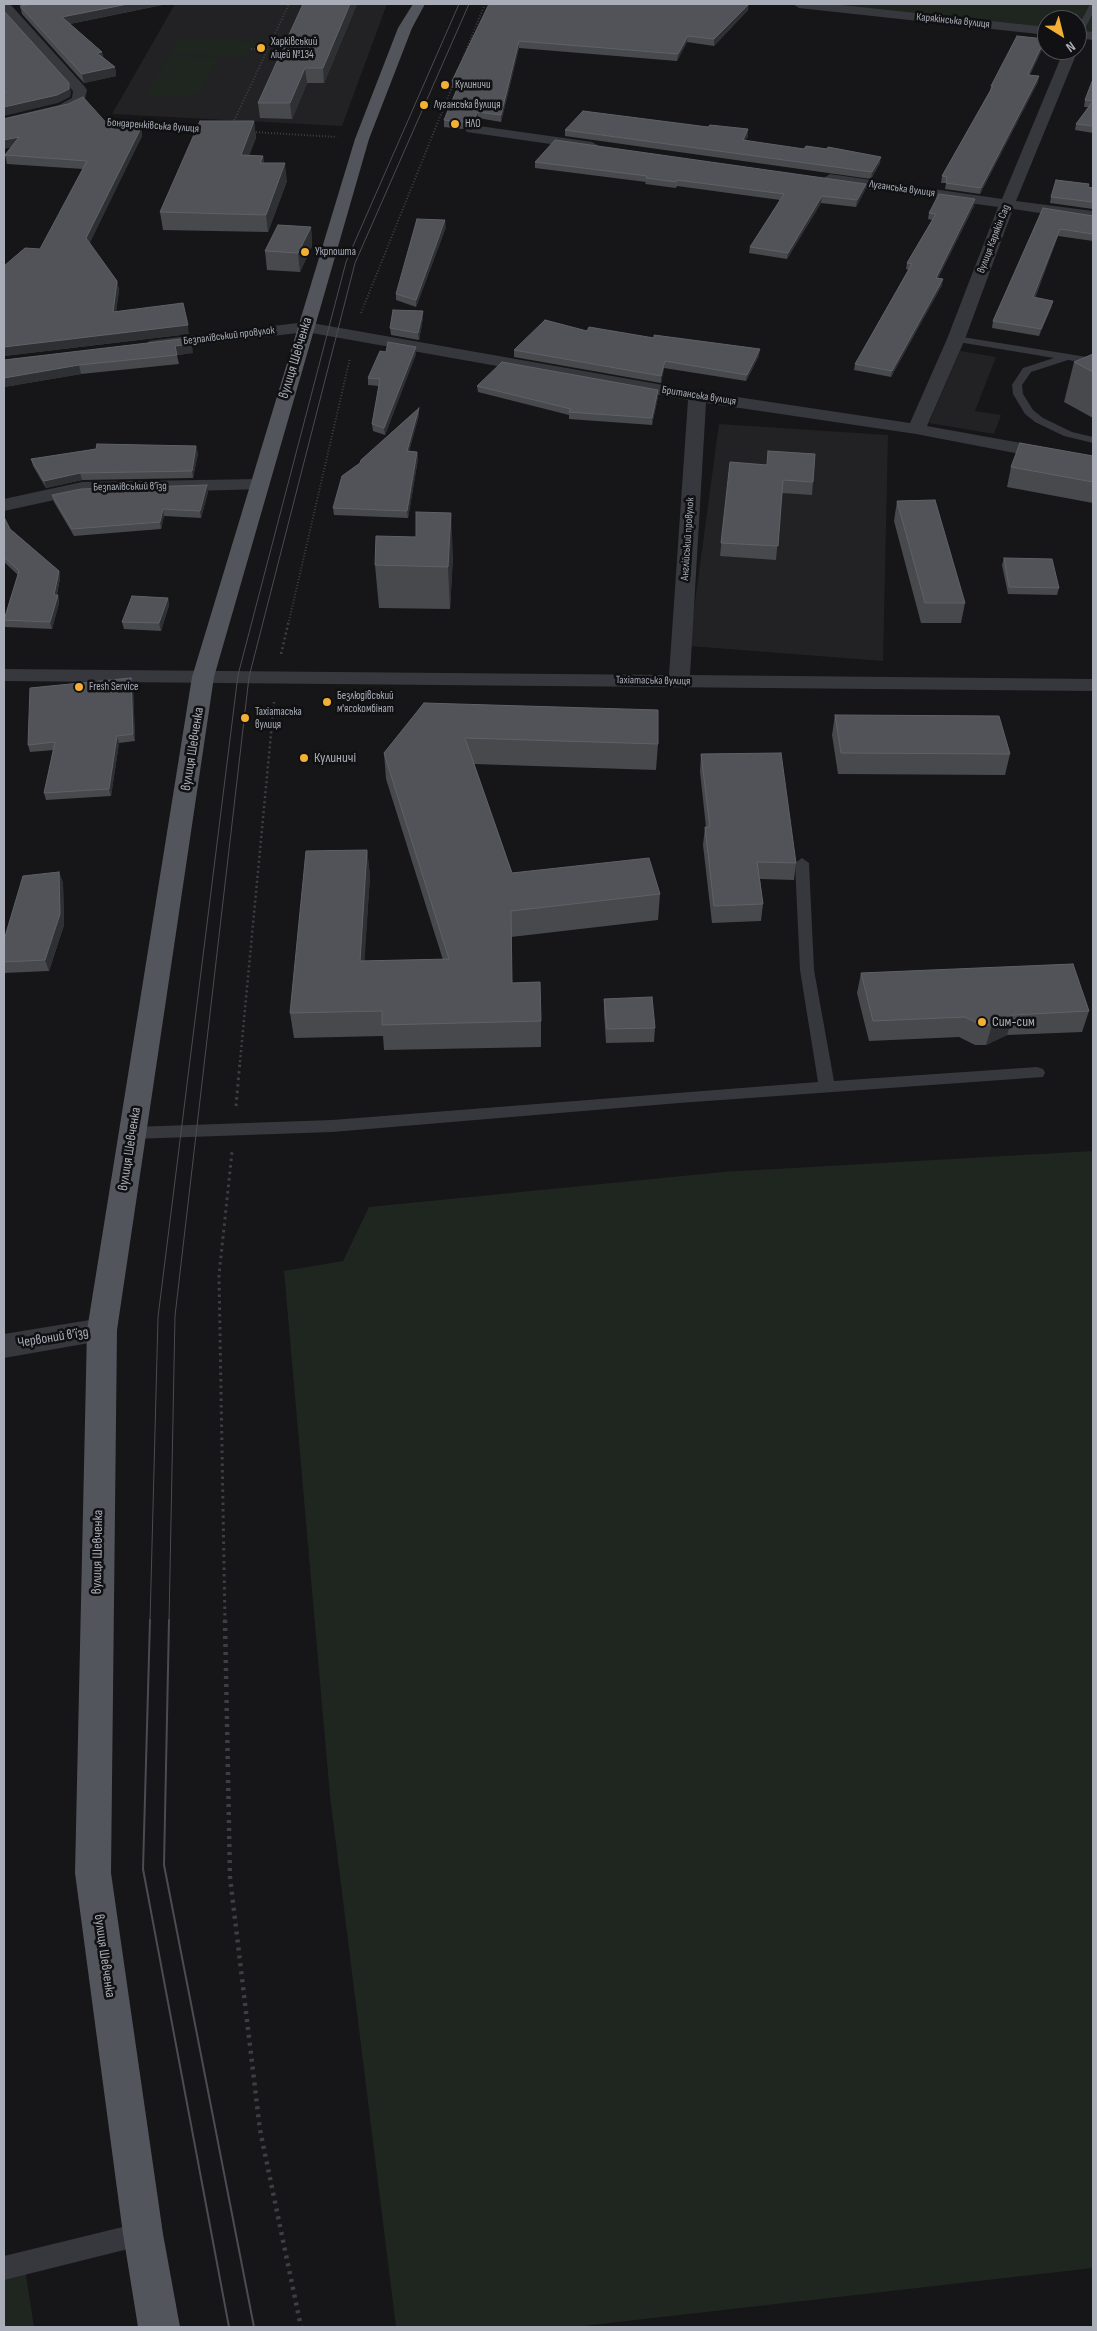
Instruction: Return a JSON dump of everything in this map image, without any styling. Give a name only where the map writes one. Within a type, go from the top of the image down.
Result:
[{"type":"main road","name":"вулиця Шевченка","points":[[159,2327],[143,2234],[92,1873],[102,1330],[203,678],[258,485],[362,139],[405,28],[419,4]]},
{"type":"street","name":"Карякінська вулиця","points":[[800,4],[1037,30]]},
{"type":"street","points":[[5,9],[27,7]]},
{"type":"street","points":[[4,122],[64,108],[79,100],[80,90],[5,9]]},
{"type":"street","name":"вулиця Карякін Сад","points":[[916,428],[956,339],[1007,204],[1067,60]]},
{"type":"street","points":[[472,129],[608,148]]},
{"type":"street","name":"Луганська вулиця","points":[[812,176],[1093,216]]},
{"type":"street","name":"Безпалівський провулок","points":[[140,347],[306,327]]},
{"type":"street","name":"Британська вулиця","points":[[306,327],[697,396],[916,428],[1093,462]]},
{"type":"street","name":"Англійський провулок","points":[[680,681],[697,396]]},
{"type":"street","name":"Безпалівський в’їзд","points":[[4,505],[82,488],[258,485]]},
{"type":"street","name":"Тахіатаська вулиця","points":[[4,676],[1093,685]]},
{"type":"street","name":"Червоний в’їзд","points":[[4,1346],[102,1330]]},
{"type":"lane","points":[[956,339],[1064,358],[1093,361]]},
{"type":"lane","points":[[1064,358],[1027,370],[1021,377],[1018,385],[1018,394],[1029,412],[1039,420],[1068,434],[1093,440]]},
{"type":"lane","points":[[802,863],[807,970],[827,1086]]},
{"type":"lane","points":[[133,1133],[332,1126],[827,1086],[1037,1073]]},
{"type":"lane","points":[[4,2268],[143,2234]]},
{"type":"path","points":[[229,131],[289,4]]},
{"type":"path","points":[[460,66],[485,4]]},
{"type":"path","points":[[251,49],[267,50]]},
{"type":"path","points":[[446,101],[456,74]]},
{"type":"path","name":"Бондаренківська вулиця","points":[[104,123],[200,129]]},
{"type":"path","points":[[248,132],[362,139]]},
{"type":"path","points":[[220,1275],[230,1877],[260,2130],[301,2327]]},
{"type":"shaded area","name":"Харківський ліцей №134","points":[[175,4],[387,4],[342,126],[112,114]]},
{"type":"shaded area","points":[[818,4],[1093,4],[1093,34],[1087,33],[1087,10],[1037,10],[1037,28]]},
{"type":"shaded area","points":[[178,38],[256,41],[247,57],[169,54]]},
{"type":"shaded area","points":[[168,56],[219,58],[197,96],[146,95]]},
{"type":"shaded area","points":[[960,351],[996,357],[975,411],[1001,415],[994,434],[929,423]]},
{"type":"shaded area","points":[[719,424],[888,435],[883,661],[689,646]]},
{"type":"shaded area","points":[[1093,1151],[1093,2268],[574,2327],[396,2327],[330,1796],[284,1271],[343,1261],[369,1207],[723,1172]]},
{"type":"shaded area","points":[[24,2263],[34,2327],[4,2327],[4,2268]]},
{"type":"building","points":[[34,4],[128,4],[62,17],[102,52],[97,53],[115,67],[82,74],[20,6]]},
{"type":"building","points":[[303,4],[350,4],[323,68],[305,68],[290,103],[258,103]]},
{"type":"building","points":[[489,4],[749,4],[714,39],[688,36],[678,54],[519,41],[501,115],[478,112],[475,117],[471,117],[463,122],[444,120],[460,82],[452,81]]},
{"type":"building","points":[[4,11],[69,83],[69,89],[57,95],[4,107],[4,92],[6,92],[4,89]]},
{"type":"building","points":[[1017,36],[1037,38],[1037,56],[1028,75],[1039,76],[981,188],[946,183],[947,177],[942,176],[993,86],[991,86]]},
{"type":"building","points":[[1093,79],[1093,101],[1085,100]]},
{"type":"building","points":[[83,97],[110,127],[141,128],[86,238],[117,281],[113,312],[183,303],[188,325],[4,347],[4,266],[25,248],[40,249],[87,161],[5,155],[19,137],[4,140],[4,119],[68,104]]},
{"type":"building","points":[[1093,101],[1093,126],[1076,124]]},
{"type":"building","points":[[583,111],[708,127],[710,125],[748,129],[743,140],[804,149],[806,146],[827,149],[828,147],[881,157],[872,172],[565,130]]},
{"type":"building","points":[[200,121],[254,121],[241,155],[263,156],[260,163],[285,163],[266,215],[160,212]]},
{"type":"building","points":[[555,140],[866,184],[857,200],[822,196],[788,253],[750,247],[784,194],[677,180],[676,182],[646,178],[647,176],[535,162]]},
{"type":"building","points":[[1056,180],[1089,184],[1088,187],[1093,188],[1093,202],[1051,197]]},
{"type":"building","points":[[939,194],[975,199],[936,278],[943,279],[892,371],[855,364],[912,264],[907,263],[936,214],[929,213]]},
{"type":"building","points":[[1043,208],[1093,216],[1093,234],[1060,229],[1033,297],[1053,301],[1041,329],[993,321]]},
{"type":"building","points":[[417,219],[445,220],[416,300],[396,294]]},
{"type":"building","points":[[278,225],[311,227],[298,253],[265,251]]},
{"type":"building","points":[[393,310],[423,311],[418,333],[390,328]]},
{"type":"building","points":[[545,320],[587,331],[589,327],[654,338],[654,335],[760,349],[747,375],[665,361],[661,376],[514,350]]},
{"type":"building","points":[[190,338],[192,344],[175,346],[177,355],[79,365],[4,378],[4,360]]},
{"type":"building","points":[[388,342],[416,347],[384,428],[372,424],[380,379],[368,378],[380,351],[386,352]]},
{"type":"building","points":[[1093,354],[1093,372],[1074,362]]},
{"type":"building","points":[[502,362],[658,390],[652,418],[569,412],[571,409],[477,386]]},
{"type":"building","points":[[419,408],[407,451],[417,452],[407,511],[333,508],[342,476],[360,463],[361,460]]},
{"type":"building","points":[[1020,443],[1093,456],[1093,482],[1011,467]]},
{"type":"building","points":[[97,444],[196,446],[192,471],[80,473],[44,481],[31,459],[96,449]]},
{"type":"building","points":[[768,451],[815,454],[813,482],[783,480],[778,546],[721,543],[730,462],[767,465]]},
{"type":"building","points":[[207,485],[200,511],[163,509],[160,522],[72,529],[52,495],[81,489]]},
{"type":"building","points":[[935,500],[965,603],[925,603],[897,501]]},
{"type":"building","points":[[416,512],[451,513],[448,567],[375,565],[376,536],[416,537]]},
{"type":"building","points":[[4,517],[10,529],[59,571],[54,595],[58,595],[50,622],[4,620],[19,571],[4,557]]},
{"type":"building","points":[[1004,558],[1052,559],[1059,588],[1009,587]]},
{"type":"building","points":[[132,596],[168,598],[159,623],[122,622]]},
{"type":"building","points":[[131,678],[133,734],[117,736],[109,789],[44,793],[55,742],[28,745],[30,688]]},
{"type":"building","points":[[424,703],[658,710],[658,744],[465,738],[512,873],[649,858],[660,894],[511,911],[512,983],[540,982],[541,1021],[382,1025],[382,1011],[290,1013],[306,851],[367,850],[360,961],[449,959],[384,753]]},
{"type":"building","points":[[835,715],[999,716],[1010,754],[841,753]]},
{"type":"building","points":[[781,753],[796,863],[757,862],[763,904],[714,906],[705,827],[710,827],[701,754]]},
{"type":"building","points":[[59,872],[60,914],[45,960],[4,962],[4,940],[23,876]]},
{"type":"building","points":[[1073,964],[1089,1011],[1013,1015],[992,1025],[981,1025],[965,1017],[873,1021],[861,973]]},
{"type":"building","points":[[652,997],[655,1028],[607,1029],[604,999]]},
{"type":"tram line","points":[[150,1622],[158,1317],[238,675],[346,262],[459,4]]},
{"type":"tram line","points":[[169,1622],[175,1316],[249,677],[355,263],[469,4]]},
{"type":"tram line","points":[[150,1620],[143,1869],[229,2327]]},
{"type":"tram line","points":[[169,1620],[164,1865],[254,2327]]},
{"type":"place","name":"Харківський ліцей №134","points":[[261,48]]},
{"type":"place","name":"Кулиничи","points":[[445,85]]},
{"type":"place","name":"Луганська вулиця","points":[[424,105]]},
{"type":"place","name":"НЛО","points":[[455,124]]},
{"type":"place","name":"Укрпошта","points":[[305,252]]},
{"type":"place","name":"Fresh Service","points":[[79,687]]},
{"type":"place","name":"Безлюдівський м'ясокомбінат","points":[[327,702]]},
{"type":"place","name":"Тахіатаська вулиця","points":[[245,718]]},
{"type":"place","name":"Кулиничі","points":[[304,758]]},
{"type":"place","name":"Сим-сим","points":[[982,1022]]}]
